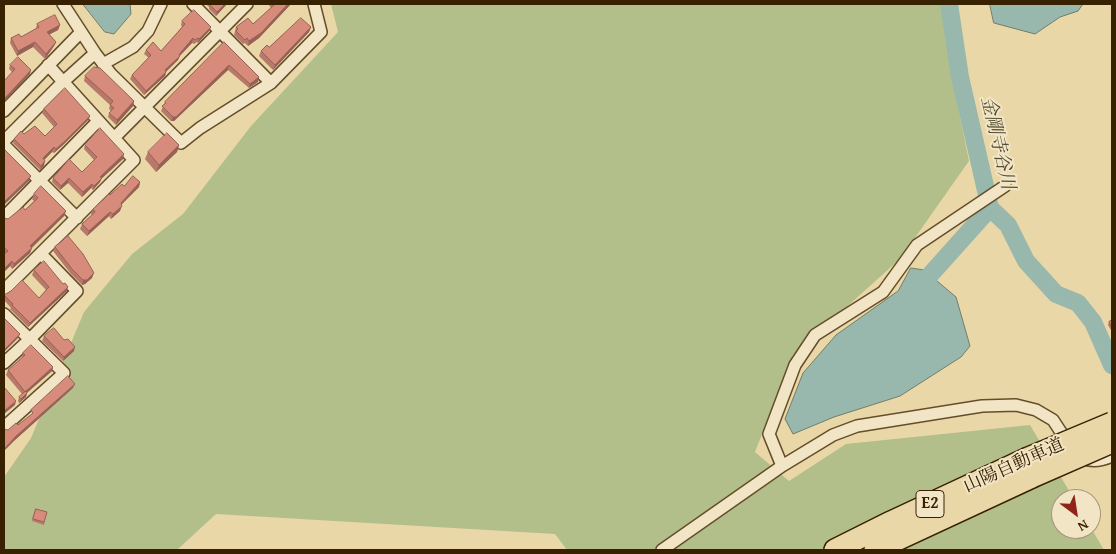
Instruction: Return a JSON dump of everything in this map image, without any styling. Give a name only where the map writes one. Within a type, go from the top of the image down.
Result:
[{"type":"highway","name":"山陽自動車道","points":[[876,550],[1112,424]]},
{"type":"highway","name":"山陽自動車道","points":[[835,550],[892,522],[1029,468],[1112,442]]},
{"type":"highway","points":[[880,550],[899,538]]},
{"type":"street","points":[[63,4],[103,64],[181,143],[200,128],[271,83],[321,32],[314,4]]},
{"type":"street","points":[[103,64],[133,47],[148,31],[161,4]]},
{"type":"street","points":[[193,4],[271,83]]},
{"type":"street","points":[[114,138],[247,4]]},
{"type":"street","points":[[4,111],[81,32]]},
{"type":"street","points":[[77,218],[4,143],[94,53]]},
{"type":"street","points":[[4,290],[134,160],[48,65]]},
{"type":"street","points":[[4,217],[98,121]]},
{"type":"street","points":[[782,466],[769,434],[795,365],[815,335],[883,292],[917,245],[1005,186]]},
{"type":"street","points":[[4,363],[30,340],[77,291],[41,254]]},
{"type":"street","points":[[4,314],[64,373],[4,427]]},
{"type":"street","points":[[662,550],[782,466],[833,435],[858,426],[982,406],[1016,405],[1036,410],[1053,420],[1074,453],[1088,460],[1102,460],[1112,456]]},
{"type":"green space","points":[[331,4],[941,4],[954,87],[969,161],[900,259],[793,355],[755,452],[789,481],[846,444],[1030,425],[1068,489],[1051,489],[1051,539],[1098,539],[1104,550],[567,550],[555,534],[216,514],[177,550],[4,550],[4,477],[31,438],[84,312],[132,254],[183,214],[251,126],[338,32]]},
{"type":"water","points":[[83,4],[130,4],[131,14],[114,34],[105,32]]},
{"type":"water","points":[[990,4],[1083,4],[1078,11],[1060,17],[1035,34],[994,23]]},
{"type":"water","points":[[911,268],[924,270],[956,297],[970,346],[961,357],[900,396],[834,417],[793,434],[785,419],[803,373],[836,335],[898,291]]},
{"type":"building","points":[[225,4],[217,12],[210,5]]},
{"type":"building","points":[[273,4],[288,4],[261,33],[249,41],[247,38],[245,40],[236,31],[238,29],[236,27],[248,18],[253,24]]},
{"type":"building","points":[[194,10],[211,27],[199,39],[195,40],[193,38],[180,56],[165,70],[166,72],[146,91],[132,75],[151,55],[146,50],[153,42],[161,51],[185,24],[182,21]]},
{"type":"building","points":[[55,15],[60,25],[47,32],[56,42],[46,54],[35,42],[18,51],[11,38],[19,34],[21,37],[39,27],[37,24]]},
{"type":"building","points":[[301,18],[311,27],[275,65],[261,51],[267,45],[269,47]]},
{"type":"building","points":[[224,42],[259,77],[250,84],[229,65],[176,117],[173,117],[162,106]]},
{"type":"building","points":[[18,57],[31,70],[4,99],[4,81],[15,69],[10,65]]},
{"type":"building","points":[[94,67],[100,68],[134,101],[117,120],[109,113],[114,108],[110,105],[113,101],[85,76]]},
{"type":"building","points":[[65,88],[90,116],[65,141],[56,149],[54,147],[43,158],[45,161],[41,166],[14,139],[21,131],[24,134],[35,126],[45,136],[57,124],[44,109]]},
{"type":"building","points":[[100,128],[124,154],[100,177],[102,178],[94,186],[92,184],[83,192],[69,178],[61,186],[53,178],[69,159],[82,172],[97,157],[85,145]]},
{"type":"building","points":[[167,133],[179,145],[159,165],[148,152]]},
{"type":"building","points":[[4,151],[31,176],[4,202]]},
{"type":"building","points":[[133,176],[140,182],[121,203],[122,206],[113,214],[110,212],[89,231],[82,224],[95,212],[93,209],[122,184],[124,186]]},
{"type":"building","points":[[41,186],[66,211],[30,246],[32,248],[14,264],[12,261],[4,269],[4,254],[8,251],[4,247],[4,218],[8,219],[23,207],[25,210],[38,198],[34,194]]},
{"type":"building","points":[[68,236],[83,254],[94,273],[87,280],[83,280],[72,269],[55,247]]},
{"type":"building","points":[[44,261],[63,284],[65,283],[68,287],[30,323],[4,295],[22,280],[39,298],[49,287],[34,270]]},
{"type":"building","points":[[4,318],[20,334],[4,350]]},
{"type":"building","points":[[54,328],[64,340],[68,339],[75,347],[64,357],[44,336]]},
{"type":"building","points":[[31,345],[53,367],[25,392],[8,370],[25,355],[23,353]]},
{"type":"building","points":[[68,376],[75,384],[4,449],[4,429],[8,430],[16,423],[18,425],[33,413],[31,410]]},
{"type":"building","points":[[4,387],[16,401],[4,411]]},
{"type":"building","points":[[26,391],[27,393],[21,399],[19,397]]},
{"type":"building","points":[[36,509],[47,512],[44,522],[33,519]]},
{"type":"waterway","name":"金剛寺谷川","points":[[949,4],[960,77],[990,208],[1008,225],[1026,261],[1056,294],[1078,303],[1093,322],[1112,365]]},
{"type":"waterway","points":[[930,275],[990,208]]}]
